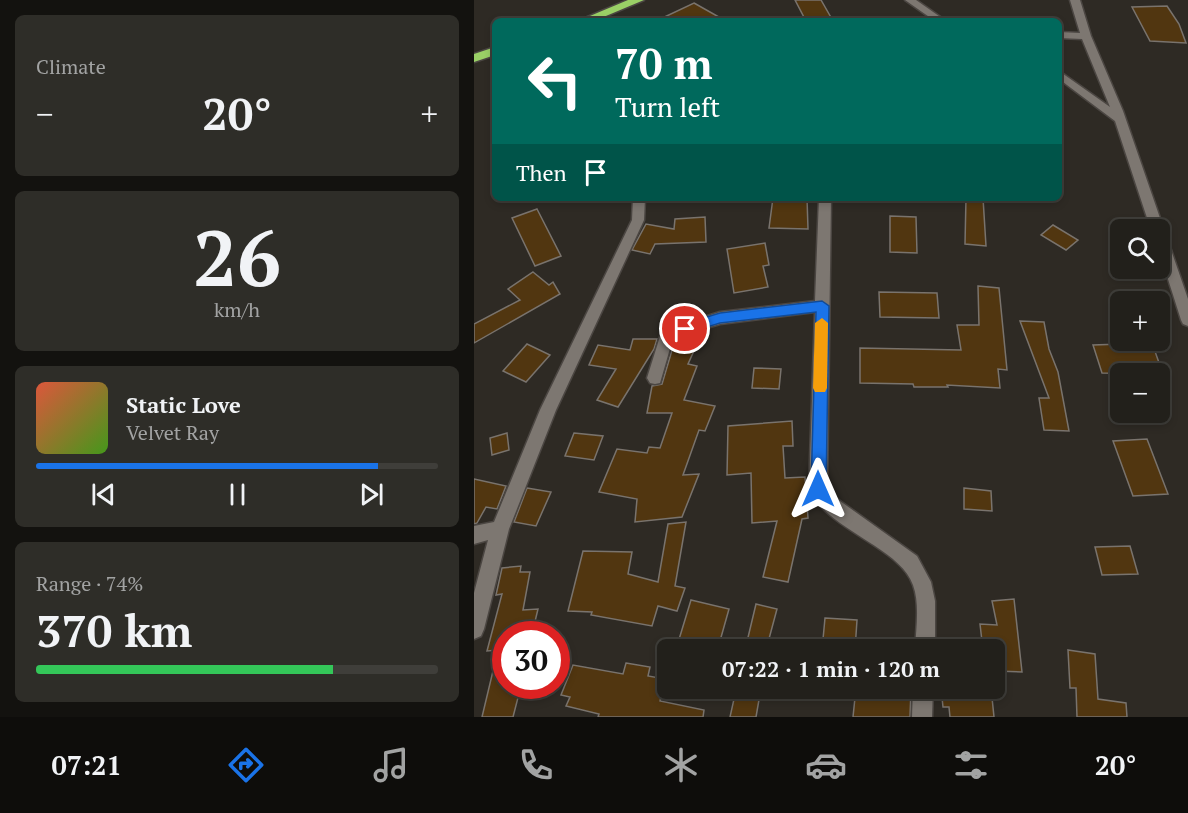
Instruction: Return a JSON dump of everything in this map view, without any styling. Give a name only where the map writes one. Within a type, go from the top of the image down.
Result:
[{"type":"highway","points":[[592,18],[638,0]]},
{"type":"highway","points":[[474,58],[492,52]]},
{"type":"street","points":[[910,0],[937,18]]},
{"type":"street","points":[[1074,0],[1120,119],[1154,219]]},
{"type":"street","points":[[1062,35],[1086,36]]},
{"type":"street","points":[[1062,76],[1120,119]]},
{"type":"street","points":[[474,629],[500,529],[548,411],[638,220],[639,201]]},
{"type":"street","points":[[825,201],[818,489],[827,502],[911,562],[922,582],[926,601],[924,639]]},
{"type":"street","points":[[1170,265],[1188,320]]},
{"type":"street","points":[[655,378],[667,334],[720,318],[822,306]]},
{"type":"street","points":[[474,535],[500,529]]},
{"type":"street","points":[[922,717],[923,699]]},
{"type":"building","points":[[795,0],[821,0],[831,18],[804,18]]},
{"type":"building","points":[[694,3],[721,18],[662,18]]},
{"type":"building","points":[[1167,6],[1179,24],[1186,43],[1150,41],[1132,7]]},
{"type":"building","points":[[773,201],[807,201],[808,229],[769,228]]},
{"type":"building","points":[[966,201],[983,201],[986,246],[965,244]]},
{"type":"building","points":[[537,209],[561,256],[535,266],[512,218]]},
{"type":"building","points":[[890,216],[916,217],[917,253],[890,252]]},
{"type":"building","points":[[705,217],[706,242],[655,244],[650,254],[632,250],[646,224],[674,229],[675,219]]},
{"type":"building","points":[[1053,225],[1078,240],[1066,250],[1041,235]]},
{"type":"building","points":[[765,243],[769,265],[763,266],[768,287],[734,293],[727,249]]},
{"type":"building","points":[[533,272],[549,285],[553,282],[560,294],[474,343],[474,324],[520,300],[508,289]]},
{"type":"building","points":[[978,286],[999,288],[1007,370],[998,369],[1000,388],[947,385],[948,387],[914,387],[913,384],[860,383],[860,348],[961,350],[957,325],[979,325]]},
{"type":"building","points":[[879,292],[937,293],[939,318],[880,317]]},
{"type":"building","points":[[1020,321],[1044,322],[1049,349],[1058,372],[1069,431],[1044,430],[1039,398],[1049,398]]},
{"type":"building","points":[[633,339],[657,339],[654,349],[618,407],[597,400],[616,369],[589,365],[598,345],[630,350]]},
{"type":"building","points":[[685,339],[698,342],[688,364],[697,366],[684,400],[715,406],[705,431],[699,430],[683,475],[699,474],[682,517],[635,522],[637,499],[599,492],[617,449],[647,453],[649,447],[660,448],[672,413],[647,413],[652,386],[662,384],[675,340]]},
{"type":"building","points":[[527,344],[550,355],[526,382],[503,371]]},
{"type":"building","points":[[1110,344],[1110,351],[1155,351],[1159,363],[1110,363],[1110,373],[1102,373],[1093,345]]},
{"type":"building","points":[[754,368],[781,369],[779,389],[752,388]]},
{"type":"building","points":[[792,421],[793,446],[783,446],[785,478],[805,477],[808,518],[802,519],[788,582],[763,577],[777,521],[752,523],[751,473],[727,475],[728,426]]},
{"type":"building","points":[[507,433],[509,450],[492,455],[490,438]]},
{"type":"building","points":[[574,433],[603,436],[594,460],[565,456]]},
{"type":"building","points":[[1147,439],[1168,494],[1133,496],[1113,441]]},
{"type":"building","points":[[474,479],[506,486],[497,509],[486,507],[477,523],[474,524]]},
{"type":"building","points":[[527,488],[551,492],[536,526],[514,522]]},
{"type":"building","points":[[964,488],[991,491],[992,511],[964,509]]},
{"type":"building","points":[[686,522],[675,586],[685,588],[677,611],[658,606],[652,626],[591,615],[592,612],[568,611],[583,551],[632,552],[628,574],[658,582],[668,524]]},
{"type":"building","points":[[1130,546],[1138,574],[1102,575],[1095,547]]},
{"type":"building","points":[[521,566],[520,572],[530,572],[523,610],[538,609],[535,621],[495,621],[502,594],[496,595],[502,568]]},
{"type":"building","points":[[1014,599],[1022,672],[1005,671],[1005,639],[982,639],[980,624],[997,625],[992,601]]},
{"type":"building","points":[[691,600],[729,609],[721,639],[679,639]]},
{"type":"building","points":[[756,604],[777,609],[769,639],[748,639]]},
{"type":"building","points":[[825,618],[857,620],[856,639],[823,639]]},
{"type":"building","points":[[492,632],[492,651],[487,651]]},
{"type":"building","points":[[1068,650],[1095,654],[1098,699],[1126,703],[1127,717],[1077,717],[1076,688],[1070,688]]},
{"type":"building","points":[[626,663],[650,667],[648,676],[657,678],[657,699],[704,710],[703,717],[598,717],[599,714],[566,706],[570,699],[570,672],[573,665],[623,674]]},
{"type":"building","points":[[492,675],[492,699],[518,699],[513,717],[482,717]]},
{"type":"building","points":[[734,699],[759,699],[756,717],[730,717]]},
{"type":"building","points":[[855,699],[911,699],[910,717],[853,717]]},
{"type":"building","points":[[942,699],[992,699],[994,717],[950,717],[949,707],[943,707]]},
{"type":"slow traffic","points":[[820,388],[822,323]]},
{"type":"route","points":[[685,329],[720,318],[822,306],[818,489]]}]
